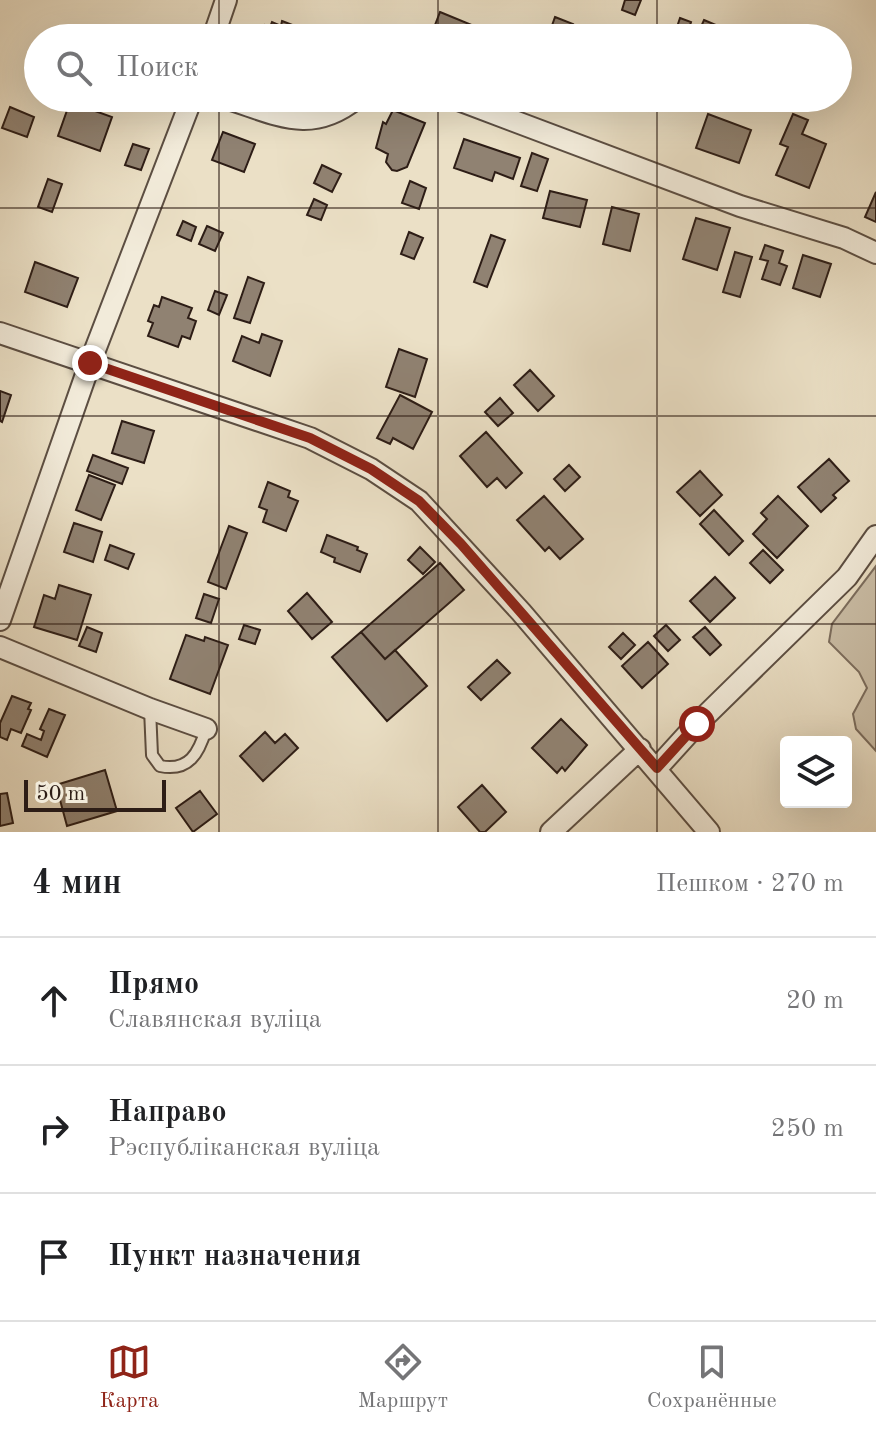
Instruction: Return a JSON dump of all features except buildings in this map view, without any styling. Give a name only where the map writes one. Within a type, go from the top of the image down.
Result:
[{"type":"street","points":[[218,24],[226,0]]},
{"type":"street","points":[[0,620],[90,363],[187,112]]},
{"type":"street","points":[[270,112],[290,118],[321,119],[340,112]]},
{"type":"street","points":[[490,112],[740,206],[844,238],[876,253]]},
{"type":"street","points":[[0,333],[310,438],[371,469],[419,501],[461,544],[709,832]]},
{"type":"street","points":[[657,768],[697,724],[847,577],[876,536]]},
{"type":"street","points":[[0,647],[206,729]]},
{"type":"street","points":[[551,832],[640,749]]},
{"type":"lane","points":[[150,709],[152,755],[160,766],[169,768],[188,763],[200,751],[206,729]]},
{"type":"shaded area","points":[[876,566],[876,751],[856,729],[853,714],[867,688],[859,672],[829,642],[832,624]]},
{"type":"route","points":[[90,363],[310,438],[371,469],[419,501],[461,544],[657,768],[697,724]]}]
